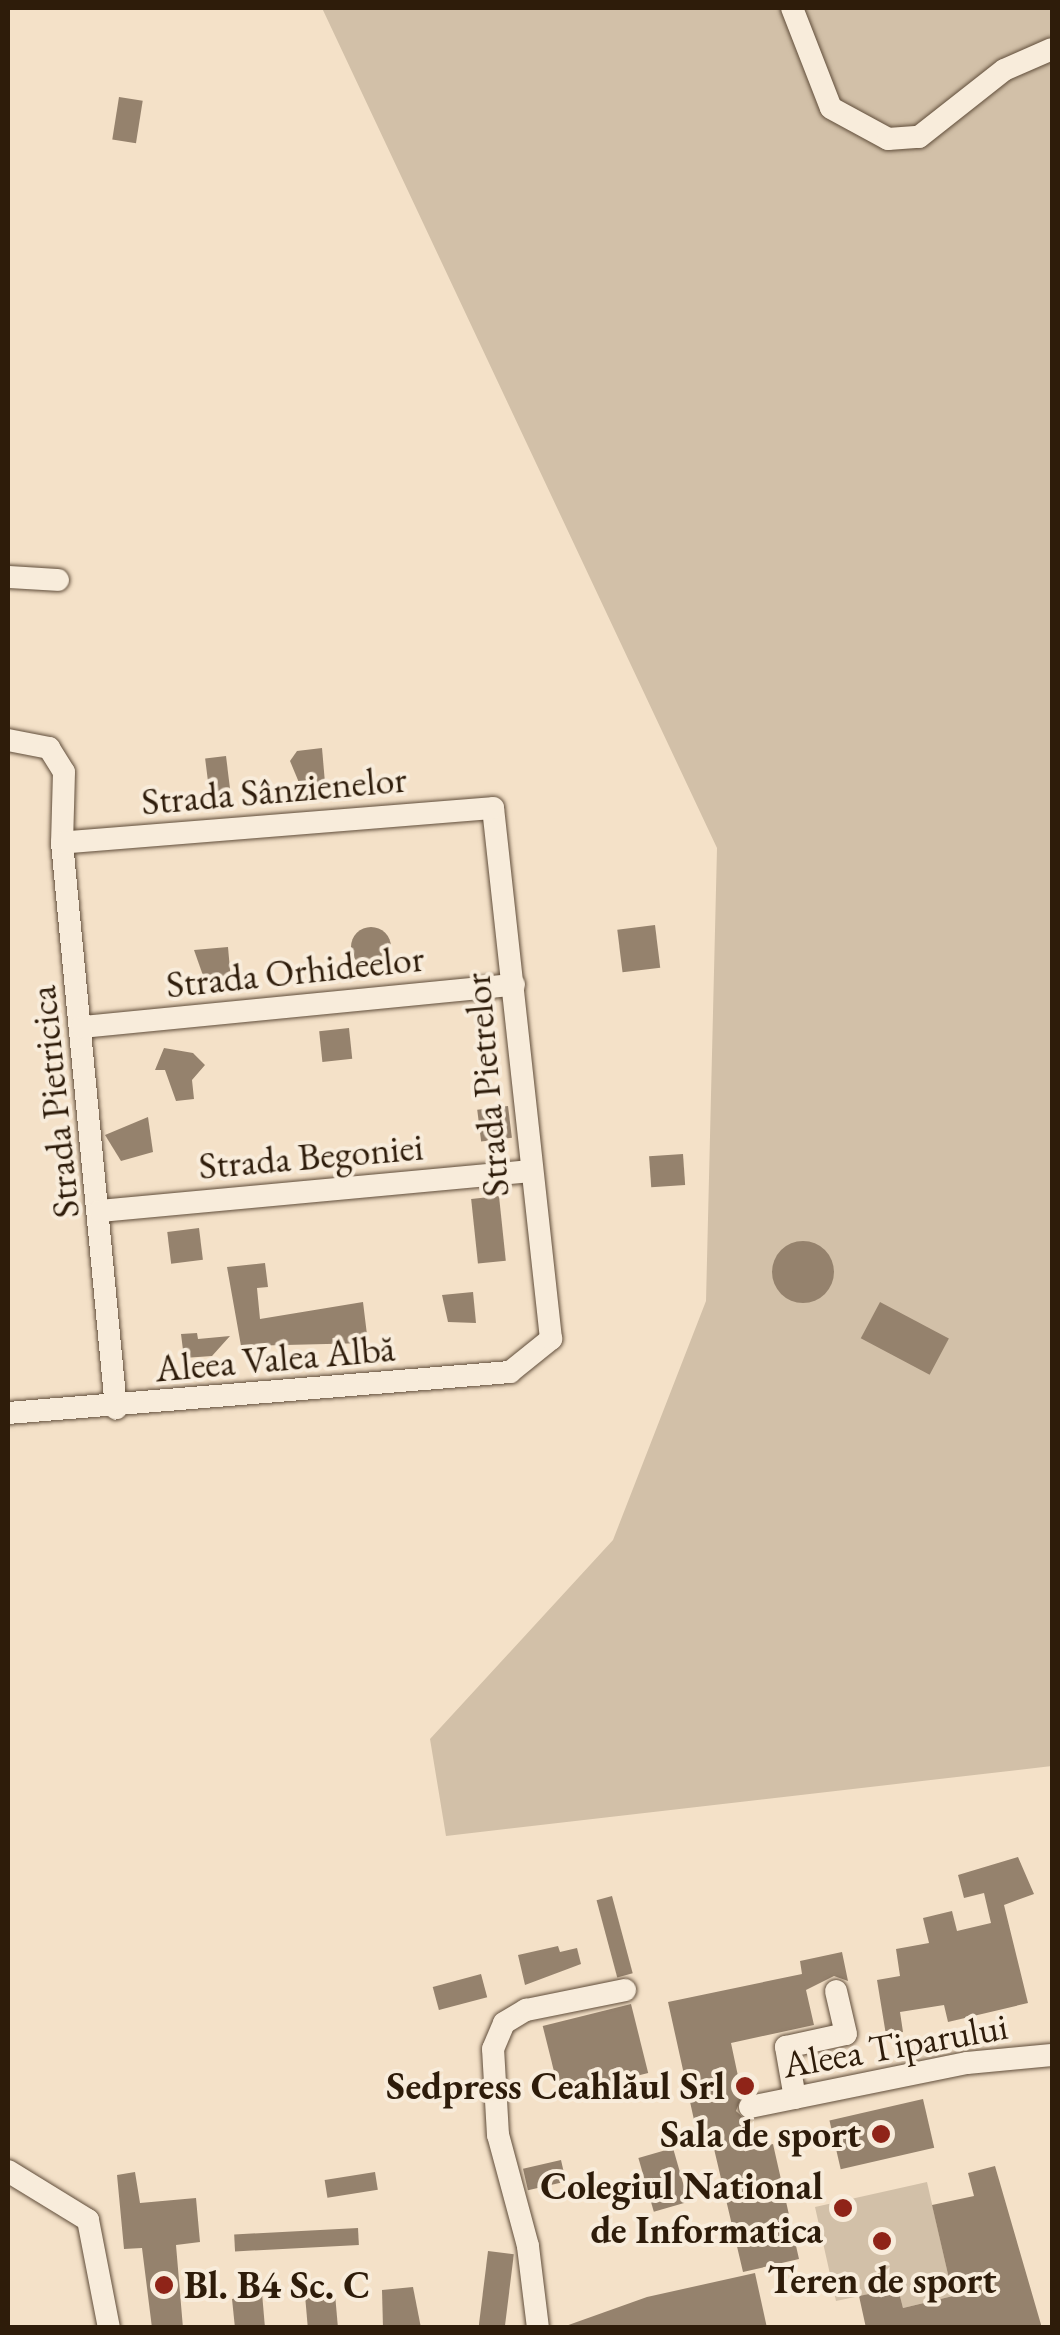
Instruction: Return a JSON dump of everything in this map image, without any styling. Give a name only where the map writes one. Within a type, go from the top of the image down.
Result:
[{"type":"street","points":[[792,8],[831,108],[888,139],[919,137],[1004,70],[1052,49]]},
{"type":"street","points":[[8,577],[58,580]]},
{"type":"street","name":"Strada Pietricica","points":[[8,740],[49,748],[59,758],[64,790],[62,843],[116,1408]]},
{"type":"street","name":"Strada Sânzienelor","points":[[62,843],[492,808]]},
{"type":"street","name":"Strada Pietrelor","points":[[492,808],[514,984],[535,1236],[545,1255],[551,1339],[543,1351]]},
{"type":"street","name":"Strada Orhideelor","points":[[82,1028],[514,984]]},
{"type":"street","name":"Strada Begoniei","points":[[100,1210],[528,1171]]},
{"type":"street","name":"Aleea Valea Albă","points":[[8,1413],[116,1408],[510,1372],[543,1351]]},
{"type":"street","points":[[538,2328],[528,2246],[496,2120],[493,2048],[504,2023],[526,2010],[625,1990]]},
{"type":"street","points":[[795,2098],[786,2047],[846,2034],[836,1991]]},
{"type":"street","name":"Aleea Tiparului","points":[[750,2107],[967,2063],[1052,2055]]},
{"type":"street","points":[[8,2171],[88,2220],[109,2328]]},
{"type":"shaded area","points":[[322,8],[1052,8],[1052,1766],[446,1836],[430,1739],[613,1540],[706,1301],[717,848]]},
{"type":"shaded area","name":"Teren de sport","points":[[927,2182],[953,2296],[903,2308],[898,2288],[836,2301],[815,2207]]},
{"type":"building","points":[[119,97],[143,101],[136,143],[112,139]]},
{"type":"building","points":[[322,748],[325,783],[300,785],[290,761],[297,751]]},
{"type":"building","points":[[226,756],[231,799],[210,801],[205,759]]},
{"type":"building","points":[[655,925],[660,968],[623,972],[617,930]]},
{"type":"building","points":[[371,927],[385,933],[391,947],[385,961],[371,967],[357,961],[351,947],[357,933]]},
{"type":"building","points":[[228,947],[231,981],[206,984],[194,950]]},
{"type":"building","points":[[349,1028],[352,1059],[322,1062],[319,1031]]},
{"type":"building","points":[[164,1048],[193,1053],[205,1065],[192,1080],[194,1099],[176,1101],[165,1070],[155,1070]]},
{"type":"building","points":[[508,1106],[512,1138],[481,1142],[477,1110]]},
{"type":"building","points":[[148,1117],[153,1152],[121,1161],[105,1135]]},
{"type":"building","points":[[683,1154],[685,1185],[651,1187],[649,1156]]},
{"type":"building","points":[[499,1196],[506,1261],[478,1264],[471,1199]]},
{"type":"building","points":[[199,1228],[203,1260],[171,1264],[167,1232]]},
{"type":"building","points":[[803,1241],[825,1250],[834,1272],[825,1294],[803,1303],[781,1294],[772,1272],[781,1250]]},
{"type":"building","points":[[265,1263],[268,1287],[257,1288],[260,1319],[363,1302],[368,1343],[241,1346],[227,1267]]},
{"type":"building","points":[[473,1292],[476,1323],[448,1322],[442,1295]]},
{"type":"building","points":[[880,1302],[949,1339],[930,1375],[861,1338]]},
{"type":"building","points":[[197,1333],[198,1339],[230,1336],[212,1356],[184,1358],[181,1334]]},
{"type":"building","points":[[1018,1857],[1034,1894],[1004,1905],[1028,2003],[948,2022],[944,2005],[900,2012],[903,2032],[886,2035],[877,1980],[900,1976],[896,1949],[929,1943],[923,1918],[952,1911],[957,1931],[991,1923],[984,1893],[964,1898],[958,1875]]},
{"type":"building","points":[[612,1896],[633,1973],[617,1977],[597,1900]]},
{"type":"building","points":[[558,1946],[560,1952],[577,1948],[581,1964],[525,1985],[518,1955]]},
{"type":"building","points":[[842,1952],[848,1981],[834,1976],[806,1990],[814,2025],[731,2043],[742,2095],[736,2111],[748,2122],[754,2149],[773,2144],[799,2259],[743,2272],[711,2136],[698,2138],[668,2002],[802,1974],[800,1961]]},
{"type":"building","points":[[481,1974],[487,1997],[439,2010],[433,1987]]},
{"type":"building","points":[[631,2004],[648,2073],[560,2095],[543,2026]]},
{"type":"building","name":"Sala de sport","points":[[923,2099],[934,2148],[841,2169],[829,2121]]},
{"type":"building","points":[[673,2148],[688,2202],[654,2212],[638,2158]]},
{"type":"building","points":[[561,2160],[566,2181],[528,2190],[523,2169]]},
{"type":"building","points":[[995,2166],[1042,2328],[866,2328],[859,2296],[898,2288],[903,2308],[953,2296],[932,2205],[974,2196],[968,2173]]},
{"type":"building","points":[[135,2172],[140,2203],[196,2198],[200,2242],[176,2245],[183,2328],[152,2328],[142,2248],[124,2249],[117,2175]]},
{"type":"building","points":[[375,2172],[378,2190],[327,2198],[325,2180]]},
{"type":"building","points":[[358,2228],[359,2245],[235,2251],[234,2234]]},
{"type":"building","points":[[488,2251],[514,2254],[505,2328],[479,2328]]},
{"type":"building","points":[[755,2273],[767,2328],[560,2328],[647,2297]]},
{"type":"building","points":[[413,2287],[421,2328],[383,2328],[382,2290]]},
{"type":"building","points":[[262,2293],[265,2328],[235,2328],[232,2299]]},
{"type":"building","points":[[335,2294],[338,2328],[308,2328],[305,2297]]},
{"type":"place","name":"Sedpress Ceahlăul Srl","points":[[745,2086]]},
{"type":"place","name":"Sala de sport","points":[[881,2134]]},
{"type":"place","name":"Colegiul National de Informatica","points":[[843,2208]]},
{"type":"place","name":"Teren de sport","points":[[882,2241]]},
{"type":"place","name":"Bl. B4 Sc. C","points":[[164,2285]]}]
